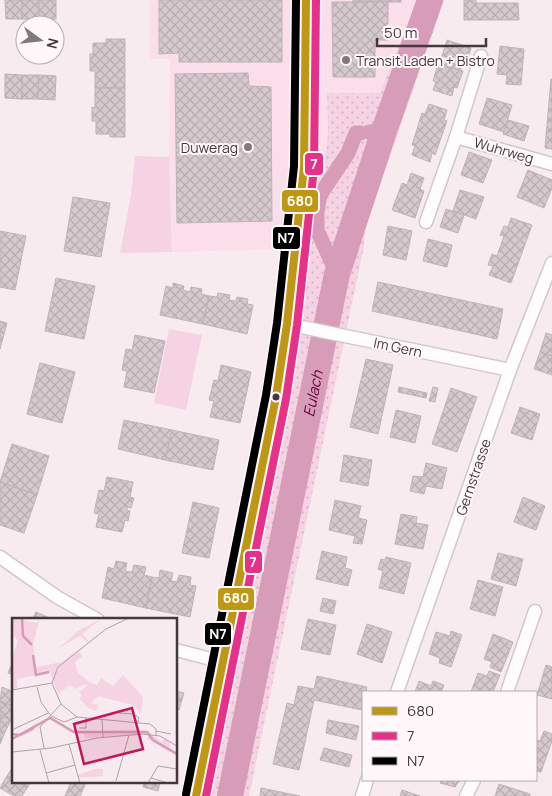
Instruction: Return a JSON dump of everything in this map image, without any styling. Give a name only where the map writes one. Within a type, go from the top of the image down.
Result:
[{"type":"main road","points":[[196,796],[276,397],[287,324],[304,167],[306,0]]},
{"type":"street","name":"Wuhrweg","points":[[426,222],[456,137],[481,56]]},
{"type":"street","name":"Wuhrweg","points":[[456,137],[552,164]]},
{"type":"street","name":"Gernstrasse","points":[[397,691],[510,370],[552,263]]},
{"type":"street","name":"Im Gern","points":[[287,324],[510,370]]},
{"type":"street","points":[[0,557],[57,596],[95,618]]},
{"type":"street","points":[[507,691],[535,611]]},
{"type":"street","points":[[178,651],[223,662]]},
{"type":"street","points":[[362,796],[367,781]]},
{"type":"street","points":[[466,796],[474,781]]},
{"type":"shaded area","points":[[149,0],[417,0],[380,93],[328,93],[327,145],[323,159],[314,167],[304,167],[296,249],[172,252],[169,157],[170,59],[149,59]]},
{"type":"shaded area","points":[[417,0],[444,0],[365,229],[364,246],[249,796],[196,796],[257,491],[304,167],[318,164],[325,155],[328,138],[327,93],[380,93]]},
{"type":"shaded area","points":[[135,156],[169,157],[172,252],[120,253],[131,195]]},
{"type":"shaded area","points":[[169,329],[202,335],[186,410],[154,403]]},
{"type":"building","points":[[5,0],[22,0],[22,15],[15,15],[15,19],[6,19]]},
{"type":"building","points":[[22,0],[39,0],[39,15],[22,15]]},
{"type":"building","points":[[39,0],[56,0],[56,15],[39,15]]},
{"type":"building","points":[[159,0],[282,0],[282,62],[179,62],[179,53],[159,54]]},
{"type":"building","points":[[353,0],[401,0],[401,2],[353,2]]},
{"type":"building","points":[[464,0],[476,0],[476,3],[518,3],[519,20],[464,20]]},
{"type":"building","points":[[332,2],[388,2],[388,40],[375,40],[375,77],[333,77]]},
{"type":"building","points":[[106,39],[125,39],[125,88],[95,88],[95,71],[90,71],[90,54],[93,54],[93,43],[106,43]]},
{"type":"building","points":[[447,40],[471,48],[466,64],[463,63],[460,71],[443,65],[446,57],[442,56]]},
{"type":"building","points":[[500,46],[524,49],[521,85],[506,84],[507,75],[497,74]]},
{"type":"building","points":[[438,64],[463,71],[457,88],[454,87],[452,96],[433,90],[436,82],[433,81]]},
{"type":"building","points":[[248,73],[249,86],[271,87],[272,221],[177,223],[175,74]]},
{"type":"building","points":[[5,74],[22,75],[22,99],[5,98]]},
{"type":"building","points":[[22,75],[39,75],[38,99],[22,99]]},
{"type":"building","points":[[39,75],[56,76],[55,100],[38,99]]},
{"type":"building","points":[[552,79],[552,149],[545,148]]},
{"type":"building","points":[[95,88],[125,88],[125,137],[110,137],[110,134],[96,134],[96,121],[92,121],[92,107],[95,108]]},
{"type":"building","points":[[487,98],[512,105],[504,132],[479,124]]},
{"type":"building","points":[[429,104],[447,110],[444,120],[447,121],[435,155],[432,153],[430,162],[412,155],[415,146],[412,145],[422,113],[425,114]]},
{"type":"building","points":[[508,120],[529,126],[524,141],[503,134]]},
{"type":"building","points":[[469,152],[492,160],[483,183],[461,175]]},
{"type":"building","points":[[528,170],[552,180],[552,188],[544,208],[517,197]]},
{"type":"building","points":[[411,173],[424,178],[420,189],[424,191],[415,218],[392,210],[402,183],[407,185]]},
{"type":"building","points":[[460,190],[484,197],[476,219],[453,211]]},
{"type":"building","points":[[73,197],[110,203],[101,257],[64,251]]},
{"type":"building","points":[[446,209],[464,215],[458,233],[440,227]]},
{"type":"building","points":[[511,218],[532,225],[511,283],[489,275],[493,266],[488,265],[492,254],[497,256],[504,236],[500,235],[504,226],[508,227]]},
{"type":"building","points":[[388,226],[412,231],[406,260],[383,255]]},
{"type":"building","points":[[0,231],[26,236],[15,290],[0,287]]},
{"type":"building","points":[[428,239],[452,245],[447,267],[423,261]]},
{"type":"building","points":[[56,278],[95,286],[84,339],[45,331]]},
{"type":"building","points":[[378,282],[503,309],[497,339],[372,311]]},
{"type":"building","points":[[173,283],[184,286],[183,290],[190,292],[191,287],[202,289],[201,294],[209,296],[203,324],[160,315],[166,286],[173,288]]},
{"type":"building","points":[[218,293],[230,295],[229,300],[236,301],[237,297],[248,299],[247,304],[253,305],[247,334],[203,324],[209,296],[217,297]]},
{"type":"building","points":[[0,321],[7,323],[0,349]]},
{"type":"building","points":[[546,333],[552,335],[552,356],[540,352]]},
{"type":"building","points":[[135,335],[165,341],[154,393],[124,387],[127,371],[122,370],[126,349],[132,350]]},
{"type":"building","points":[[540,352],[552,356],[552,375],[534,369]]},
{"type":"building","points":[[366,359],[393,365],[378,434],[350,427]]},
{"type":"building","points":[[40,363],[75,372],[62,423],[27,414]]},
{"type":"building","points":[[221,365],[251,372],[240,423],[210,417],[214,401],[209,400],[214,380],[218,381]]},
{"type":"building","points":[[399,387],[427,393],[426,398],[398,392]]},
{"type":"building","points":[[433,387],[438,388],[435,402],[429,401]]},
{"type":"building","points":[[451,388],[477,397],[457,452],[432,444]]},
{"type":"building","points":[[520,407],[540,414],[532,440],[511,433]]},
{"type":"building","points":[[396,410],[421,416],[415,443],[390,437]]},
{"type":"building","points":[[124,420],[172,430],[165,460],[118,449]]},
{"type":"building","points":[[172,430],[219,440],[213,470],[165,460]]},
{"type":"building","points":[[12,444],[49,456],[37,495],[0,482]]},
{"type":"building","points":[[344,455],[372,460],[368,486],[340,481]]},
{"type":"building","points":[[426,463],[447,468],[442,489],[426,486],[424,494],[410,491],[413,476],[423,477]]},
{"type":"building","points":[[107,477],[133,482],[130,497],[134,498],[131,508],[127,507],[127,510],[130,511],[128,521],[125,520],[122,532],[96,527],[99,514],[94,513],[99,490],[104,491]]},
{"type":"building","points":[[0,482],[37,495],[24,533],[0,525]]},
{"type":"building","points":[[523,497],[545,506],[536,530],[514,522]]},
{"type":"building","points":[[335,500],[361,506],[358,518],[367,520],[362,544],[353,543],[355,536],[329,530]]},
{"type":"building","points":[[193,502],[219,508],[209,558],[182,553]]},
{"type":"building","points":[[401,514],[417,517],[416,523],[428,525],[423,549],[395,544]]},
{"type":"building","points":[[322,551],[347,557],[345,568],[352,570],[348,586],[316,579]]},
{"type":"building","points":[[498,553],[523,559],[516,586],[491,579]]},
{"type":"building","points":[[386,557],[411,563],[404,594],[379,588],[383,571],[378,569],[381,559],[385,560]]},
{"type":"building","points":[[116,561],[127,563],[125,571],[132,572],[134,565],[146,567],[144,575],[152,577],[146,608],[102,598],[108,567],[114,569]]},
{"type":"building","points":[[160,570],[173,573],[171,581],[177,582],[179,575],[191,577],[190,585],[196,586],[190,617],[146,608],[152,577],[159,578]]},
{"type":"building","points":[[478,580],[503,587],[495,616],[470,609]]},
{"type":"building","points":[[323,598],[336,601],[333,614],[320,611]]},
{"type":"building","points":[[36,612],[50,618],[33,618]]},
{"type":"building","points":[[308,619],[336,625],[330,655],[301,649]]},
{"type":"building","points":[[367,624],[392,632],[382,663],[357,654]]},
{"type":"building","points":[[451,631],[462,635],[451,667],[439,663],[440,658],[429,654],[436,632],[450,636]]},
{"type":"building","points":[[493,634],[513,642],[501,672],[490,667],[492,662],[484,659]]},
{"type":"building","points":[[12,663],[12,674],[8,673]]},
{"type":"building","points":[[546,665],[552,667],[552,699],[537,695]]},
{"type":"building","points":[[489,671],[500,675],[493,691],[471,691],[478,673],[487,676]]},
{"type":"building","points":[[317,676],[367,687],[366,691],[362,691],[362,710],[314,700],[299,770],[273,764],[287,703],[294,705],[298,686],[314,689]]},
{"type":"building","points":[[419,681],[431,686],[433,681],[444,685],[441,691],[415,691]]},
{"type":"building","points":[[2,687],[12,691],[12,706],[0,701]]},
{"type":"building","points":[[178,692],[184,693],[178,710]]},
{"type":"building","points":[[0,701],[12,706],[11,720],[0,715]]},
{"type":"building","points":[[0,715],[11,720],[5,732],[0,730]]},
{"type":"building","points":[[328,720],[359,726],[356,740],[326,733]]},
{"type":"building","points":[[0,730],[5,732],[0,744]]},
{"type":"building","points":[[544,731],[552,734],[552,741],[541,772],[537,771],[537,740],[540,741]]},
{"type":"building","points":[[324,748],[352,755],[349,767],[320,760]]},
{"type":"building","points":[[12,768],[12,778],[7,776]]},
{"type":"building","points":[[7,776],[12,778],[12,784],[21,784],[27,788],[22,796],[14,796],[0,788]]},
{"type":"building","points":[[441,781],[459,781],[455,787],[440,783]]},
{"type":"building","points":[[21,784],[30,784],[27,788]]},
{"type":"building","points":[[70,784],[85,785],[80,796],[65,796]]},
{"type":"building","points":[[144,784],[160,784],[158,791],[143,787]]},
{"type":"building","points":[[499,784],[530,794],[530,796],[495,796]]},
{"type":"building","points":[[261,788],[300,796],[260,796]]},
{"type":"building","points":[[402,790],[420,796],[400,796]]},
{"type":"waterway","name":"Eulach","points":[[230,796],[337,274],[430,0]]},
{"type":"waterway","points":[[369,132],[384,131]]},
{"type":"waterway","points":[[337,274],[317,230],[317,212],[320,195],[348,153],[356,133],[360,133]]},
{"type":"transit line","name":"N7","points":[[186,794],[266,395],[277,323],[294,166],[296,0]]},
{"type":"transit line","name":"680","points":[[196,796],[276,397],[287,324],[304,167],[306,0]]},
{"type":"transit line","name":"7","points":[[206,796],[286,399],[297,325],[314,168],[316,0]]},
{"type":"place","name":"Transit Laden + Bistro","points":[[346,60]]},
{"type":"place","name":"Duwerag","points":[[248,147]]}]
